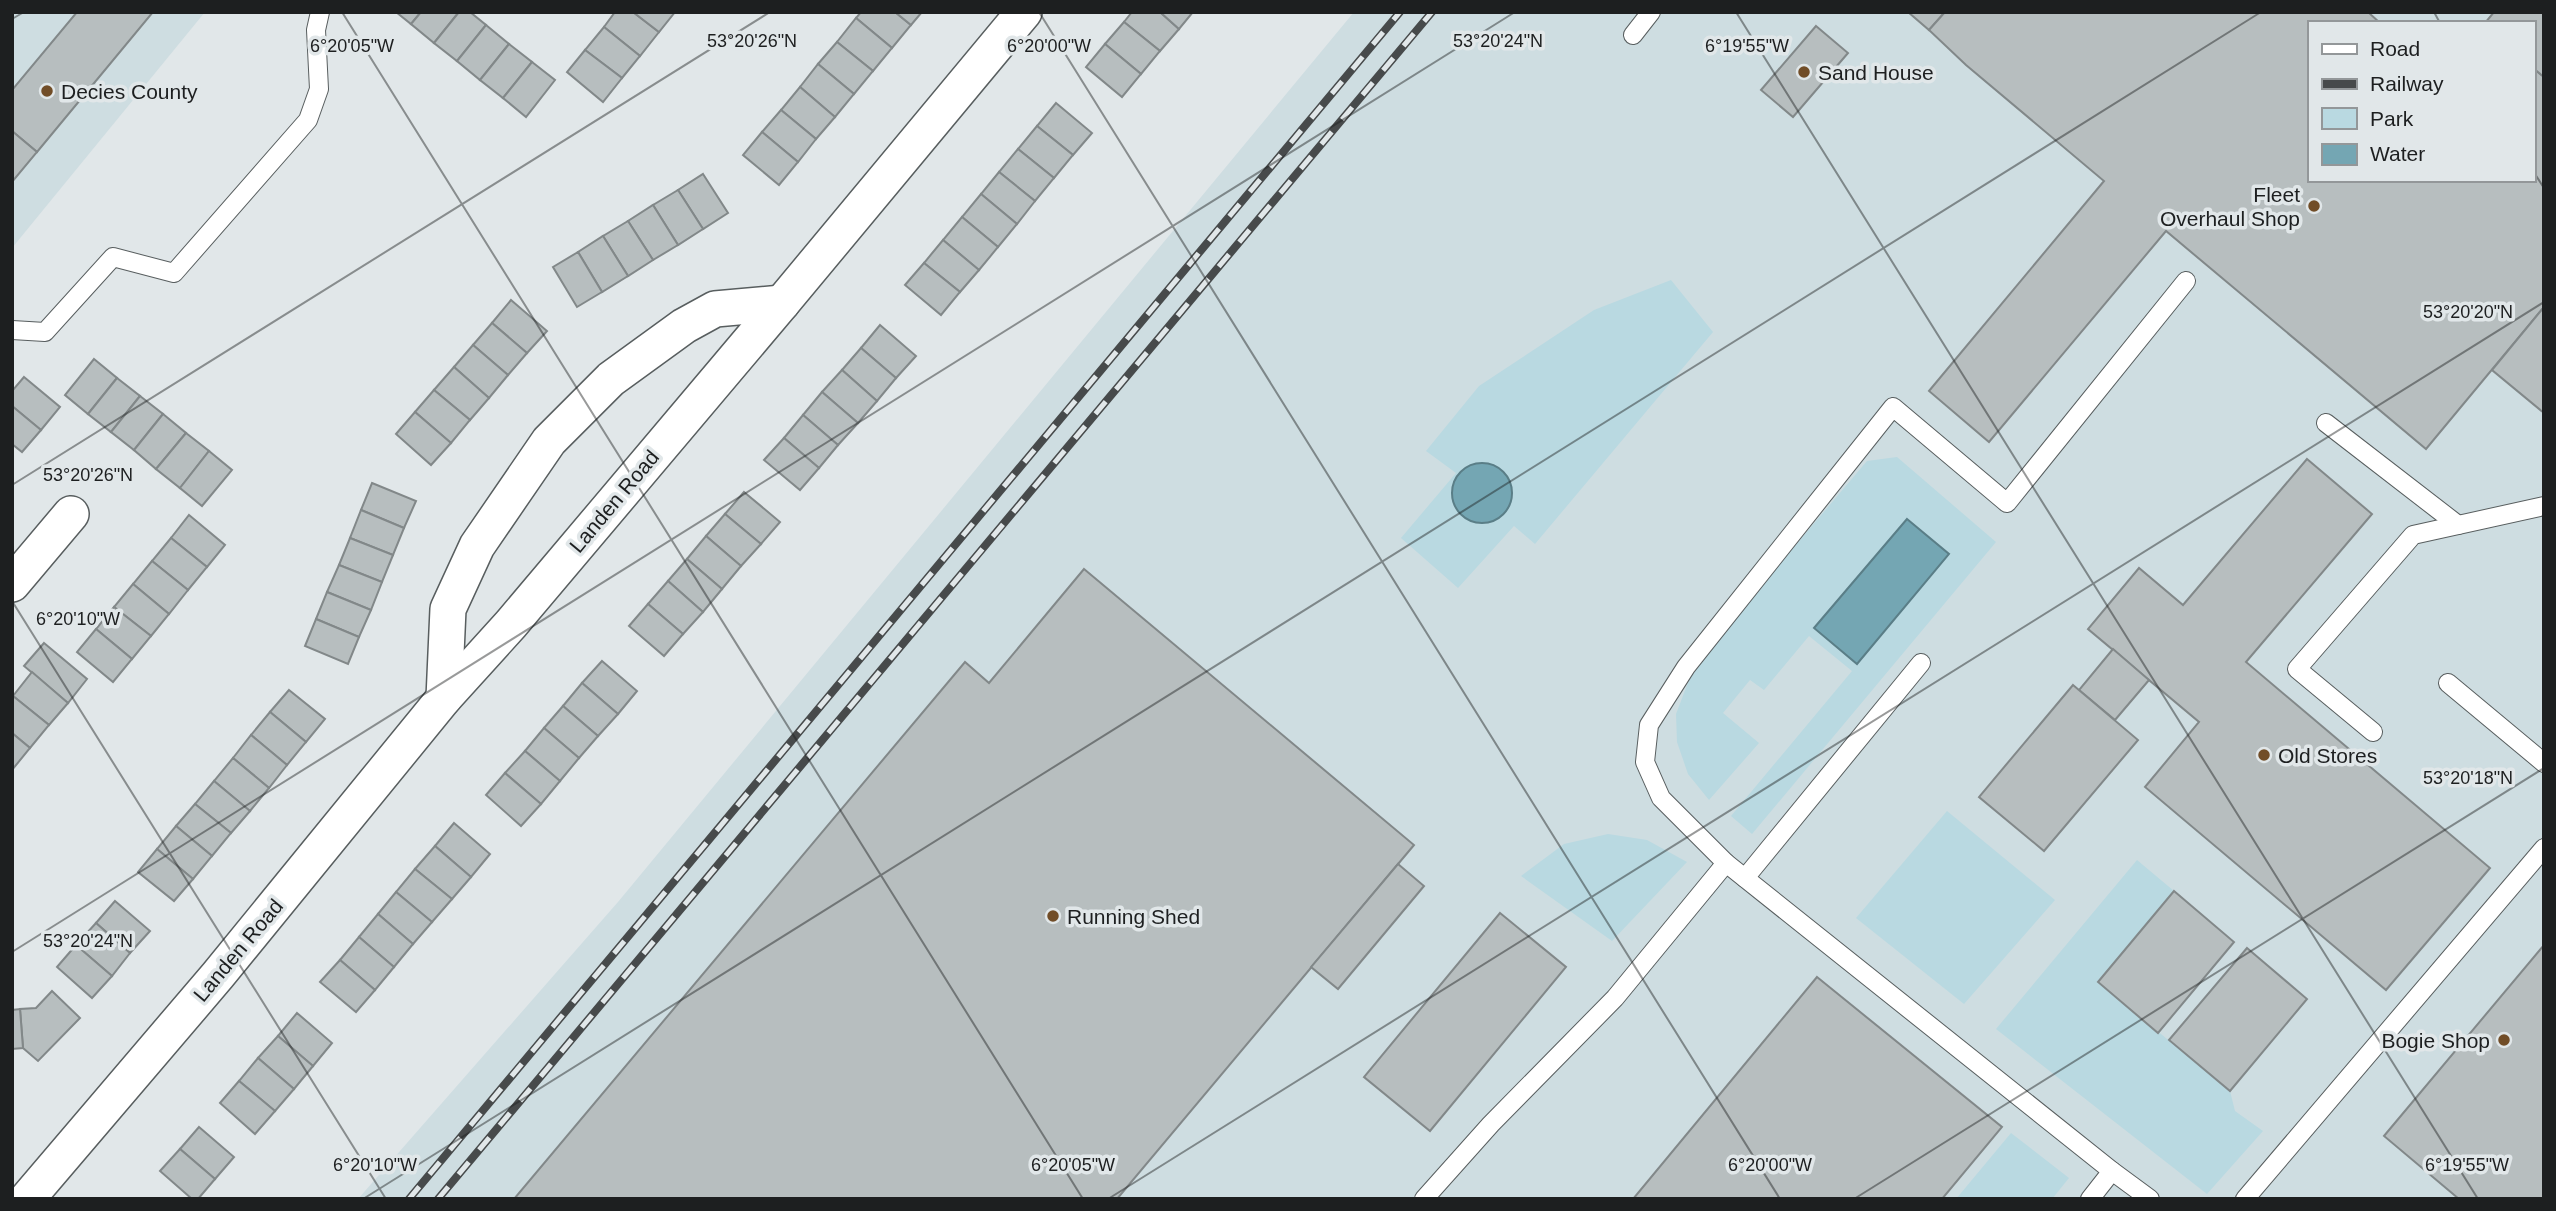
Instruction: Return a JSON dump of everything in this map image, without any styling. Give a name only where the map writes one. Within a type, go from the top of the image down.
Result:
[{"type":"street","name":"Landen Road","points":[[27,1199],[218,975],[444,698],[511,624],[1024,12]]},
{"type":"street","points":[[444,698],[448,609],[477,546],[548,441],[611,379],[684,326],[715,309],[782,303]]},
{"type":"street","points":[[12,584],[71,514]]},
{"type":"lane","points":[[12,330],[46,332],[113,257],[174,273],[309,120],[319,89],[316,30],[320,12]]},
{"type":"lane","points":[[1633,36],[1651,12]]},
{"type":"lane","points":[[2150,1199],[1726,863],[1661,798],[1645,762],[1649,725],[1686,667],[1893,407],[2007,503],[2186,281]]},
{"type":"lane","points":[[2326,423],[2458,525]]},
{"type":"lane","points":[[2373,732],[2298,669],[2413,535],[2544,506]]},
{"type":"lane","points":[[1745,878],[1921,663]]},
{"type":"lane","points":[[2448,683],[2544,763]]},
{"type":"lane","points":[[2245,1199],[2544,848]]},
{"type":"lane","points":[[1424,1199],[1491,1124],[1615,998],[1726,863]]},
{"type":"lane","points":[[2090,1199],[2112,1171]]},
{"type":"shaded area","points":[[12,12],[205,12],[12,248]]},
{"type":"shaded area","points":[[1354,12],[2544,12],[2544,1199],[358,1199],[618,902]]},
{"type":"green space","points":[[1671,280],[1713,332],[1535,544],[1514,526],[1458,588],[1401,538],[1456,473],[1426,451],[1479,386],[1594,310]]},
{"type":"green space","points":[[1897,457],[1996,542],[1752,834],[1731,816],[1852,671],[1809,636],[1764,690],[1750,680],[1723,713],[1759,743],[1709,800],[1688,774],[1677,742],[1676,714],[1689,680],[1738,613],[1867,461]]},
{"type":"green space","points":[[1947,811],[2055,900],[1964,1004],[1856,918]]},
{"type":"green space","points":[[1608,834],[1647,840],[1687,862],[1612,941],[1521,876],[1564,844]]},
{"type":"green space","points":[[2137,860],[2174,891],[2098,982],[2230,1091],[2235,1111],[2263,1131],[2207,1194],[1996,1029]]},
{"type":"green space","points":[[2011,1133],[2069,1178],[2052,1199],[1956,1199]]},
{"type":"water","points":[[1482,463],[1499,468],[1507,476],[1512,493],[1507,510],[1499,518],[1482,523],[1465,518],[1457,510],[1452,493],[1457,476],[1465,468]]},
{"type":"water","points":[[1907,519],[1949,554],[1857,664],[1814,628]]},
{"type":"building","points":[[77,12],[153,12],[37,152],[12,131],[12,90]]},
{"type":"building","points":[[396,12],[421,12],[411,24]]},
{"type":"building","points":[[421,12],[459,12],[434,43],[411,24]]},
{"type":"building","points":[[459,12],[470,12],[486,25],[457,61],[434,43]]},
{"type":"building","points":[[615,12],[633,12],[659,32],[640,56],[604,27]]},
{"type":"building","points":[[633,12],[675,12],[659,32]]},
{"type":"building","points":[[861,12],[895,12],[911,25],[892,48],[856,18]]},
{"type":"building","points":[[895,12],[922,12],[911,25]]},
{"type":"building","points":[[1132,12],[1160,12],[1179,29],[1160,51],[1124,22]]},
{"type":"building","points":[[1160,12],[1193,12],[1179,29]]},
{"type":"building","points":[[1908,12],[1945,12],[1929,30]]},
{"type":"building","name":"Fleet Overhaul Shop","points":[[1945,12],[2368,12],[2378,21],[2308,21],[2308,182],[2535,182],[2535,70],[2544,77],[2544,307],[2426,449],[2166,231],[1989,442],[1929,391],[2104,181],[1966,65],[1929,30]]},
{"type":"building","points":[[2494,12],[2544,12],[2544,77],[2535,70],[2535,21],[2487,21]]},
{"type":"building","points":[[856,18],[892,48],[873,71],[837,42]]},
{"type":"building","points":[[1124,22],[1160,51],[1141,74],[1105,44]]},
{"type":"building","points":[[486,25],[509,44],[480,80],[457,61]]},
{"type":"building","name":"Sand House","points":[[1816,26],[1848,53],[1793,117],[1761,90]]},
{"type":"building","points":[[604,27],[640,56],[622,78],[585,50]]},
{"type":"building","points":[[837,42],[873,71],[854,94],[818,64]]},
{"type":"building","points":[[509,44],[532,62],[503,98],[480,80]]},
{"type":"building","points":[[1105,44],[1141,74],[1122,97],[1086,67]]},
{"type":"building","points":[[585,50],[622,78],[603,102],[567,72]]},
{"type":"building","points":[[532,62],[555,80],[526,117],[503,98]]},
{"type":"building","points":[[818,64],[854,94],[835,117],[800,87]]},
{"type":"building","points":[[800,87],[835,117],[816,139],[781,110]]},
{"type":"building","points":[[1056,103],[1092,133],[1073,155],[1037,126]]},
{"type":"building","points":[[781,110],[816,139],[798,162],[762,132]]},
{"type":"building","points":[[1037,126],[1073,155],[1054,178],[1018,149]]},
{"type":"building","points":[[12,131],[37,152],[12,182]]},
{"type":"building","points":[[762,132],[798,162],[779,185],[743,155]]},
{"type":"building","points":[[1018,149],[1054,178],[1035,201],[999,172]]},
{"type":"building","points":[[999,172],[1035,201],[1017,224],[981,194]]},
{"type":"building","points":[[703,174],[728,213],[703,229],[678,190]]},
{"type":"building","points":[[678,190],[703,229],[678,245],[653,205]]},
{"type":"building","points":[[981,194],[1017,224],[998,247],[962,217]]},
{"type":"building","points":[[653,205],[678,245],[653,260],[628,221]]},
{"type":"building","points":[[962,217],[998,247],[979,270],[943,240]]},
{"type":"building","points":[[628,221],[653,260],[628,276],[603,236]]},
{"type":"building","points":[[603,236],[628,276],[602,292],[578,252]]},
{"type":"building","points":[[943,240],[979,270],[960,292],[924,263]]},
{"type":"building","points":[[578,252],[602,292],[577,307],[553,267]]},
{"type":"building","points":[[924,263],[960,292],[941,315],[905,285]]},
{"type":"building","points":[[511,300],[547,331],[527,353],[492,323]]},
{"type":"building","points":[[2544,307],[2544,413],[2492,370]]},
{"type":"building","points":[[492,323],[527,353],[508,375],[473,345]]},
{"type":"building","points":[[880,325],[916,356],[896,378],[861,348]]},
{"type":"building","points":[[473,345],[508,375],[489,398],[454,367]]},
{"type":"building","points":[[861,348],[896,378],[877,401],[842,370]]},
{"type":"building","points":[[94,359],[117,378],[88,414],[65,395]]},
{"type":"building","points":[[454,367],[489,398],[470,420],[434,390]]},
{"type":"building","points":[[842,370],[877,401],[858,423],[822,392]]},
{"type":"building","points":[[24,377],[60,407],[41,430],[12,406],[12,391]]},
{"type":"building","points":[[117,378],[140,396],[111,432],[88,414]]},
{"type":"building","points":[[434,390],[470,420],[451,443],[415,412]]},
{"type":"building","points":[[822,392],[858,423],[838,445],[803,415]]},
{"type":"building","points":[[140,396],[163,414],[134,450],[111,432]]},
{"type":"building","points":[[12,406],[41,430],[22,452],[12,444]]},
{"type":"building","points":[[415,412],[451,443],[431,465],[396,434]]},
{"type":"building","points":[[163,414],[186,433],[156,469],[134,450]]},
{"type":"building","points":[[803,415],[838,445],[819,468],[784,438]]},
{"type":"building","points":[[186,433],[209,451],[180,488],[156,469]]},
{"type":"building","points":[[784,438],[819,468],[800,490],[764,460]]},
{"type":"building","points":[[209,451],[232,470],[202,506],[180,488]]},
{"type":"building","name":"Old Stores","points":[[2307,459],[2372,514],[2246,662],[2490,868],[2386,990],[2145,787],[2199,722],[2088,629],[2139,568],[2183,605]]},
{"type":"building","points":[[372,483],[416,501],[404,528],[361,510]]},
{"type":"building","points":[[744,492],[780,522],[761,544],[725,514]]},
{"type":"building","points":[[361,510],[404,528],[393,555],[350,538]]},
{"type":"building","points":[[725,514],[761,544],[741,566],[706,536]]},
{"type":"building","points":[[189,515],[225,545],[207,567],[171,538]]},
{"type":"building","points":[[706,536],[741,566],[722,589],[687,559]]},
{"type":"building","points":[[171,538],[207,567],[188,590],[152,561]]},
{"type":"building","points":[[350,538],[393,555],[382,582],[339,565]]},
{"type":"building","points":[[687,559],[722,589],[703,612],[668,581]]},
{"type":"building","points":[[152,561],[188,590],[169,614],[133,584]]},
{"type":"building","points":[[339,565],[382,582],[371,610],[327,592]]},
{"type":"building","name":"Running Shed","points":[[1084,569],[1414,845],[1117,1199],[514,1199],[965,662],[989,683]]},
{"type":"building","points":[[668,581],[703,612],[683,634],[648,604]]},
{"type":"building","points":[[133,584],[169,614],[151,636],[114,607]]},
{"type":"building","points":[[327,592],[371,610],[359,637],[316,619]]},
{"type":"building","points":[[648,604],[683,634],[664,656],[629,626]]},
{"type":"building","points":[[114,607],[151,636],[132,659],[96,629]]},
{"type":"building","points":[[316,619],[359,637],[348,664],[305,646]]},
{"type":"building","points":[[96,629],[132,659],[113,682],[77,652]]},
{"type":"building","points":[[44,643],[87,679],[68,703],[24,666]]},
{"type":"building","points":[[2113,649],[2149,680],[2115,720],[2079,690]]},
{"type":"building","points":[[602,661],[637,691],[618,714],[582,683]]},
{"type":"building","points":[[32,672],[68,703],[49,725],[13,696]]},
{"type":"building","points":[[582,683],[618,714],[598,736],[563,706]]},
{"type":"building","points":[[2073,685],[2138,740],[2044,851],[1979,797]]},
{"type":"building","points":[[289,690],[325,719],[306,742],[270,712]]},
{"type":"building","points":[[13,696],[49,725],[30,748],[12,733]]},
{"type":"building","points":[[563,706],[598,736],[579,758],[544,728]]},
{"type":"building","points":[[270,712],[306,742],[287,765],[251,735]]},
{"type":"building","points":[[544,728],[579,758],[560,781],[525,751]]},
{"type":"building","points":[[12,733],[30,748],[12,770]]},
{"type":"building","points":[[251,735],[287,765],[269,788],[233,758]]},
{"type":"building","points":[[525,751],[560,781],[541,804],[505,773]]},
{"type":"building","points":[[233,758],[269,788],[250,811],[214,781]]},
{"type":"building","points":[[505,773],[541,804],[521,826],[486,795]]},
{"type":"building","points":[[214,781],[250,811],[231,833],[195,804]]},
{"type":"building","points":[[195,804],[231,833],[212,856],[176,826]]},
{"type":"building","points":[[454,823],[490,854],[471,877],[435,846]]},
{"type":"building","points":[[176,826],[212,856],[193,879],[157,849]]},
{"type":"building","points":[[435,846],[471,877],[452,899],[415,869]]},
{"type":"building","points":[[157,849],[193,879],[174,901],[138,872]]},
{"type":"building","points":[[1398,864],[1424,886],[1338,989],[1311,967]]},
{"type":"building","points":[[415,869],[452,899],[432,922],[396,892]]},
{"type":"building","points":[[2174,891],[2234,942],[2158,1033],[2098,982]]},
{"type":"building","points":[[396,892],[432,922],[413,944],[378,914]]},
{"type":"building","points":[[115,901],[150,931],[130,953],[96,923]]},
{"type":"building","points":[[1500,913],[1566,967],[1430,1131],[1364,1077]]},
{"type":"building","points":[[378,914],[413,944],[394,967],[359,937]]},
{"type":"building","points":[[96,923],[130,953],[112,976],[76,945]]},
{"type":"building","points":[[359,937],[394,967],[375,990],[340,960]]},
{"type":"building","points":[[76,945],[112,976],[92,998],[57,967]]},
{"type":"building","name":"Bogie Shop","points":[[2544,945],[2544,1199],[2459,1199],[2384,1136]]},
{"type":"building","points":[[2247,948],[2307,999],[2230,1091],[2169,1040]]},
{"type":"building","points":[[340,960],[375,990],[356,1012],[320,982]]},
{"type":"building","points":[[1817,977],[2002,1127],[1942,1199],[1633,1199]]},
{"type":"building","points":[[52,991],[80,1018],[38,1061],[23,1048],[20,1009],[36,1008]]},
{"type":"building","points":[[20,1009],[23,1048],[12,1049],[12,1010]]},
{"type":"building","points":[[297,1013],[332,1043],[313,1066],[278,1036]]},
{"type":"building","points":[[278,1036],[313,1066],[294,1089],[258,1058]]},
{"type":"building","points":[[258,1058],[294,1089],[275,1111],[239,1081]]},
{"type":"building","points":[[239,1081],[275,1111],[255,1134],[220,1103]]},
{"type":"building","points":[[199,1127],[234,1157],[215,1179],[180,1149]]},
{"type":"building","points":[[180,1149],[215,1179],[198,1199],[192,1199],[160,1171]]},
{"type":"railway","points":[[409,1199],[1400,12]]},
{"type":"railway","points":[[438,1199],[1432,12]]},
{"type":"place","name":"Sand House","points":[[1804,72]]},
{"type":"place","name":"Decies County","points":[[47,91]]},
{"type":"place","name":"Fleet Overhaul Shop","points":[[2314,206]]},
{"type":"place","name":"Old Stores","points":[[2264,755]]},
{"type":"place","name":"Running Shed","points":[[1053,916]]},
{"type":"place","name":"Bogie Shop","points":[[2504,1040]]}]
